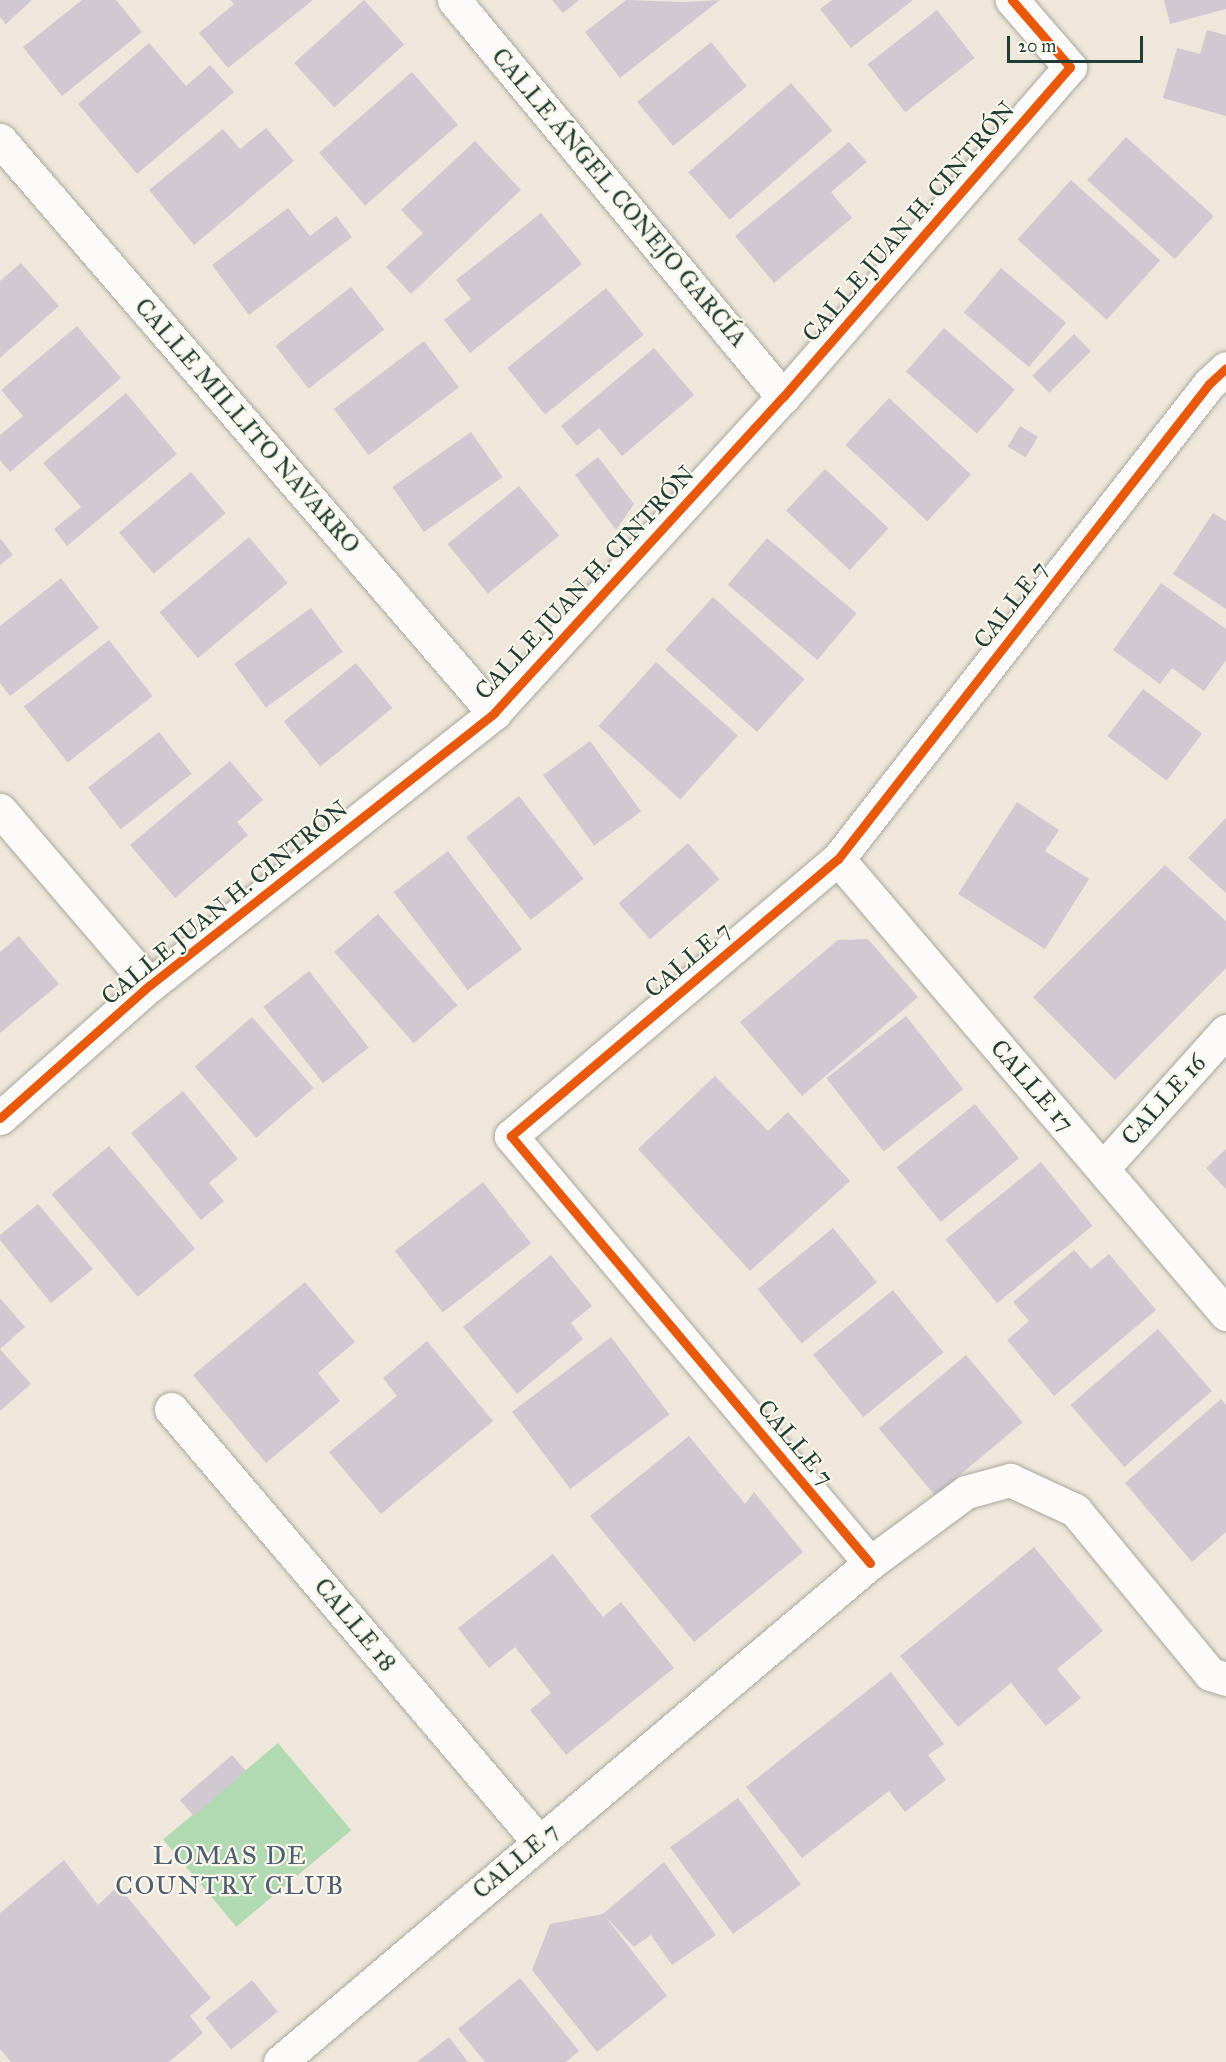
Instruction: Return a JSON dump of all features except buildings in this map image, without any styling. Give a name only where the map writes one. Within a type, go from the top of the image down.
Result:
[{"type":"street","name":"CALLE ÁNGEL CONEJO GARCÍA","points":[[454,0],[783,397]]},
{"type":"street","name":"CALLE JUAN H. CINTRÓN","points":[[0,1118],[150,985],[494,713],[783,397],[1070,67],[1012,0]]},
{"type":"street","name":"CALLE MILLITO NAVARRO","points":[[0,140],[494,713]]},
{"type":"street","name":"CALLE 7","points":[[280,2062],[538,1841],[870,1563],[512,1136],[838,859],[1209,384],[1226,368]]},
{"type":"street","points":[[0,810],[150,985]]},
{"type":"street","name":"CALLE 17","points":[[838,859],[1226,1314]]},
{"type":"street","name":"CALLE 16","points":[[1103,1168],[1226,1031]]},
{"type":"street","name":"CALLE 18","points":[[171,1409],[538,1841]]},
{"type":"street","points":[[870,1563],[966,1492],[1010,1480],[1074,1510],[1210,1674],[1226,1679]]},
{"type":"green space","points":[[278,1743],[351,1830],[236,1927],[163,1839]]},
{"type":"cycle path","points":[[0,1118],[150,985],[494,713],[783,397],[1070,67],[1012,0]]},
{"type":"cycle path","points":[[870,1563],[511,1136],[838,859],[1209,384],[1226,368]]},
{"type":"district","name":"LOMAS DE COUNTRY CLUB","points":[[230,1870]]}]
